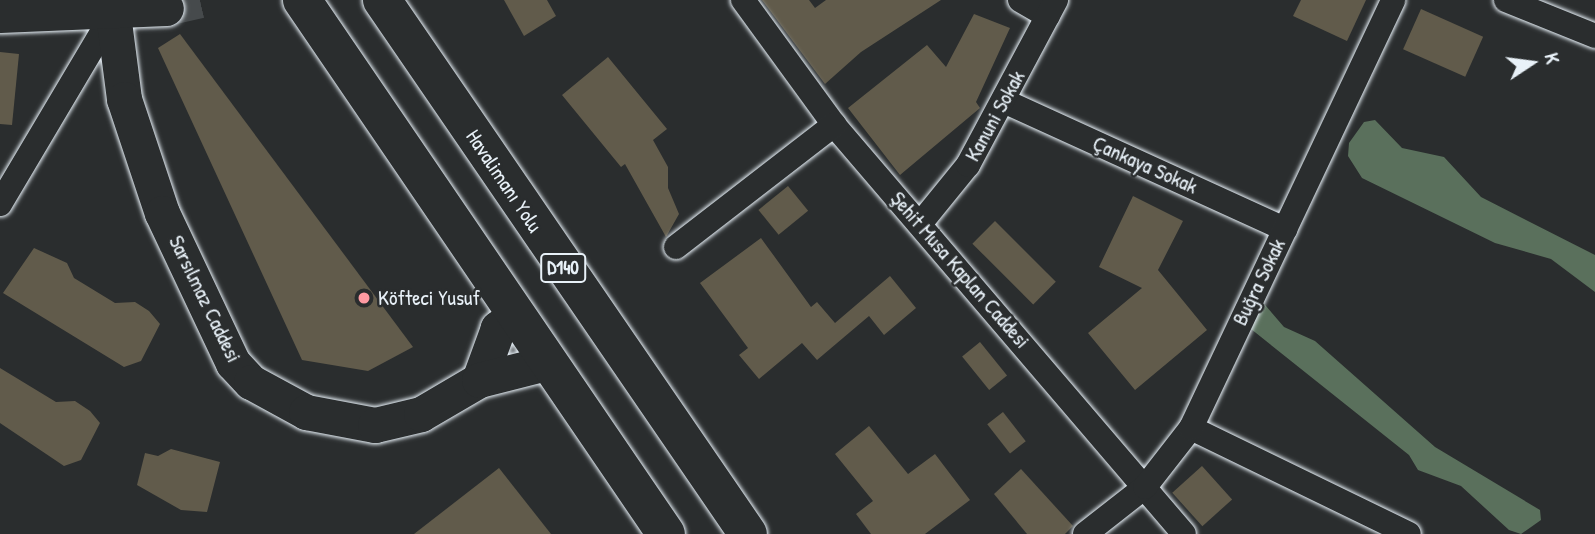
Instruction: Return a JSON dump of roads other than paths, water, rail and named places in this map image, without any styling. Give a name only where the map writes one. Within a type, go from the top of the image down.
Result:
[{"type":"highway","points":[[302,0],[513,317],[666,534]]},
{"type":"highway","name":"Havalimanı Yolu","points":[[382,0],[748,534]]},
{"type":"street","name":"Şehit Musa Kaplan Caddesi","points":[[743,0],[834,125],[1184,534]]},
{"type":"street","points":[[1020,0],[1052,8]]},
{"type":"street","name":"Buğra Sokak","points":[[1085,534],[1145,487],[1191,428],[1393,0]]},
{"type":"street","points":[[1506,0],[1595,36]]},
{"type":"street","points":[[0,15],[113,14],[166,8]]},
{"type":"street","name":"Kanuni Sokak","points":[[920,224],[968,165],[1006,102],[1052,8]]},
{"type":"street","points":[[0,204],[113,14]]},
{"type":"street","name":"Sarsılmaz Caddesi","points":[[113,14],[119,81],[162,213],[233,363],[251,382],[306,412],[375,425],[421,414],[479,380],[546,363]]},
{"type":"street","name":"Çankaya Sokak","points":[[1006,102],[1285,229]]},
{"type":"street","points":[[676,247],[834,125]]},
{"type":"street","points":[[479,380],[498,328],[513,317]]},
{"type":"street","points":[[1191,428],[1409,534]]},
{"type":"tunnel","points":[[166,8],[200,0]]},
{"type":"place","name":"Köfteci Yusuf","points":[[364,298]]}]
